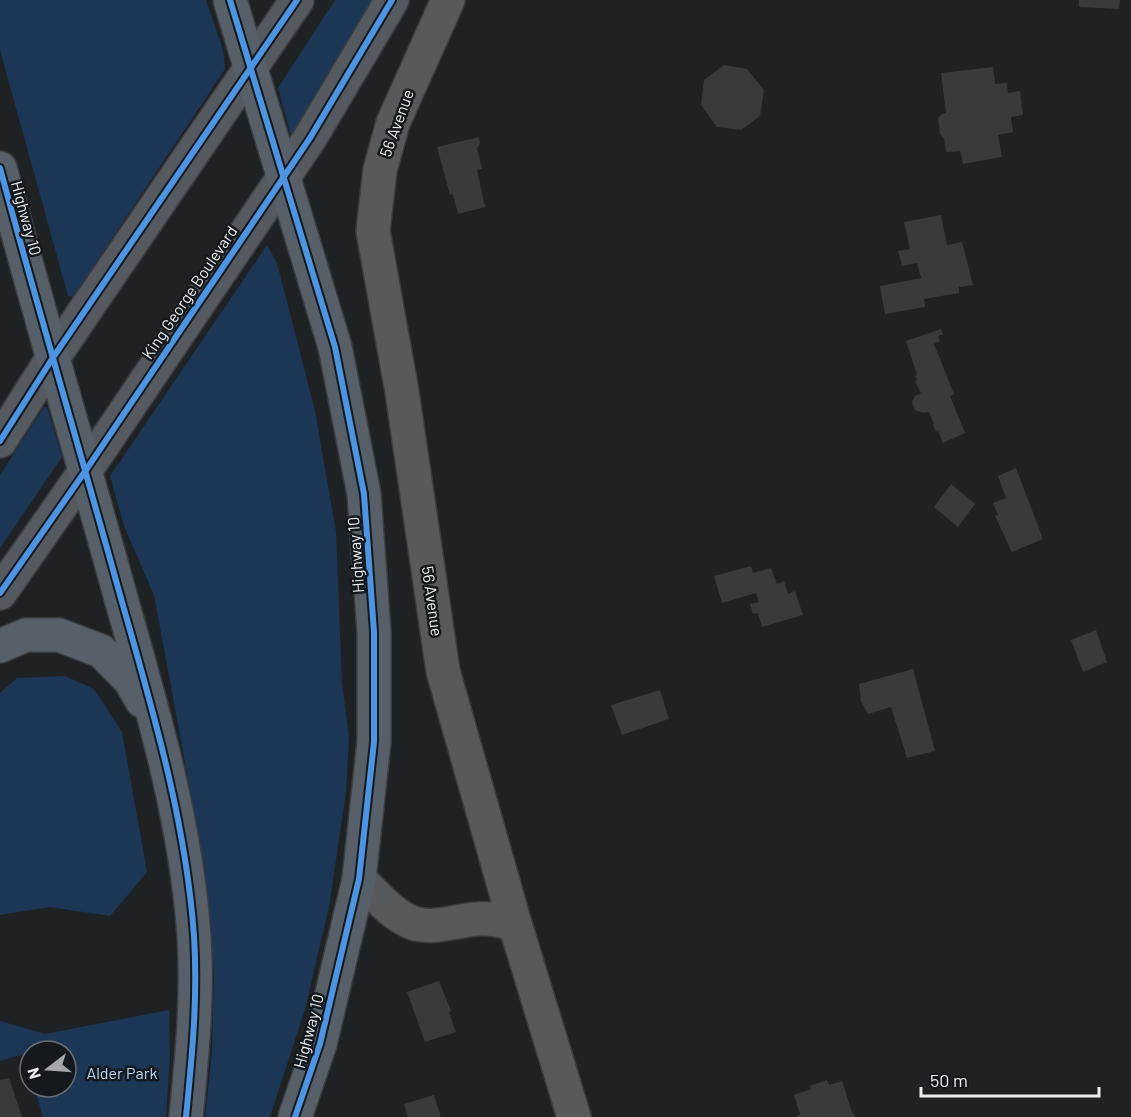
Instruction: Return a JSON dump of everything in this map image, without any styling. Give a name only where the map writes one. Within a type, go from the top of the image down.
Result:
[{"type":"highway","name":"Highway 10","points":[[230,0],[335,347],[364,494],[374,632],[374,731],[359,879],[320,1044],[295,1117]]},
{"type":"highway","name":"Highway 10","points":[[0,168],[157,728],[188,881],[194,937],[195,1006],[186,1117]]},
{"type":"highway","points":[[0,646],[26,635],[59,635],[101,651],[130,680],[157,728]]},
{"type":"main road","points":[[0,441],[52,358],[297,0]]},
{"type":"main road","name":"King George Boulevard","points":[[0,593],[86,470],[310,138],[392,0]]},
{"type":"street","name":"56 Avenue","points":[[448,0],[393,123],[380,170],[373,231],[402,392],[443,671],[515,924],[574,1117]]},
{"type":"street","points":[[359,879],[396,913],[414,923],[445,925],[476,919],[491,919],[515,924]]},
{"type":"green space","points":[[0,0],[206,0],[223,50],[225,69],[73,297],[68,296],[0,50]]},
{"type":"green space","points":[[335,0],[377,0],[326,85],[291,136],[278,88]]},
{"type":"green space","points":[[267,245],[277,263],[315,411],[336,532],[342,683],[349,737],[346,792],[329,907],[305,1009],[270,1117],[205,1117],[212,1053],[214,974],[194,811],[154,595],[124,526],[110,476]]},
{"type":"green space","points":[[44,407],[47,407],[62,457],[0,548],[0,475]]},
{"type":"green space","points":[[65,676],[94,689],[122,732],[147,872],[110,916],[50,907],[0,915],[0,693],[17,678]]},
{"type":"green space","name":"Alder Park","points":[[169,1010],[170,1057],[166,1117],[43,1117],[38,1099],[78,1099],[78,1039],[18,1039],[18,1056],[0,1061],[0,1021],[45,1034]]},
{"type":"building","points":[[1079,0],[1120,0],[1119,9],[1079,7]]},
{"type":"building","points":[[724,65],[747,69],[764,90],[760,116],[741,130],[717,127],[701,105],[704,80]]},
{"type":"building","points":[[993,67],[995,84],[1007,83],[1008,93],[1020,91],[1023,115],[1011,117],[1013,132],[998,135],[1002,157],[963,164],[960,151],[946,152],[944,139],[940,134],[938,118],[946,113],[941,73]]},
{"type":"building","points":[[479,137],[480,144],[477,148],[482,169],[477,170],[485,207],[458,214],[453,194],[450,195],[437,147]]},
{"type":"building","points":[[941,215],[947,245],[962,242],[973,285],[959,287],[959,293],[924,299],[925,307],[885,314],[880,286],[921,278],[917,263],[902,266],[898,251],[910,249],[904,222]]},
{"type":"building","points":[[941,329],[943,334],[938,336],[940,341],[934,344],[954,394],[950,396],[965,433],[943,443],[938,431],[936,432],[929,412],[923,413],[915,410],[912,402],[915,396],[921,393],[915,381],[917,375],[906,341]]},
{"type":"building","points":[[1016,468],[1043,539],[1012,552],[995,516],[998,515],[993,503],[1006,498],[998,476]]},
{"type":"building","points":[[951,484],[975,504],[958,527],[934,507]]},
{"type":"building","points":[[751,566],[753,573],[771,568],[777,584],[784,581],[788,594],[795,591],[803,615],[762,627],[758,613],[753,614],[750,604],[759,602],[756,593],[722,603],[714,576]]},
{"type":"building","points":[[1096,630],[1107,662],[1083,672],[1071,640]]},
{"type":"building","points":[[913,669],[935,751],[907,758],[891,707],[868,714],[861,701],[859,684]]},
{"type":"building","points":[[660,690],[669,719],[622,735],[611,705]]},
{"type":"building","points":[[439,981],[451,1011],[449,1012],[456,1032],[425,1042],[407,992]]},
{"type":"building","points":[[9,1078],[22,1117],[0,1117],[0,1080]]},
{"type":"building","points":[[827,1080],[829,1085],[842,1081],[852,1112],[856,1117],[796,1117],[800,1114],[794,1095]]},
{"type":"building","points":[[434,1095],[441,1117],[408,1117],[404,1104]]},
{"type":"cycle path","points":[[230,0],[335,347],[364,494],[374,632],[374,742],[359,879],[320,1044],[295,1117]]},
{"type":"cycle path","points":[[0,441],[52,359],[297,0]]},
{"type":"cycle path","points":[[0,593],[86,470],[310,138],[392,0]]},
{"type":"cycle path","points":[[0,168],[145,684],[176,809],[190,893],[195,959],[194,1027],[186,1117]]}]
